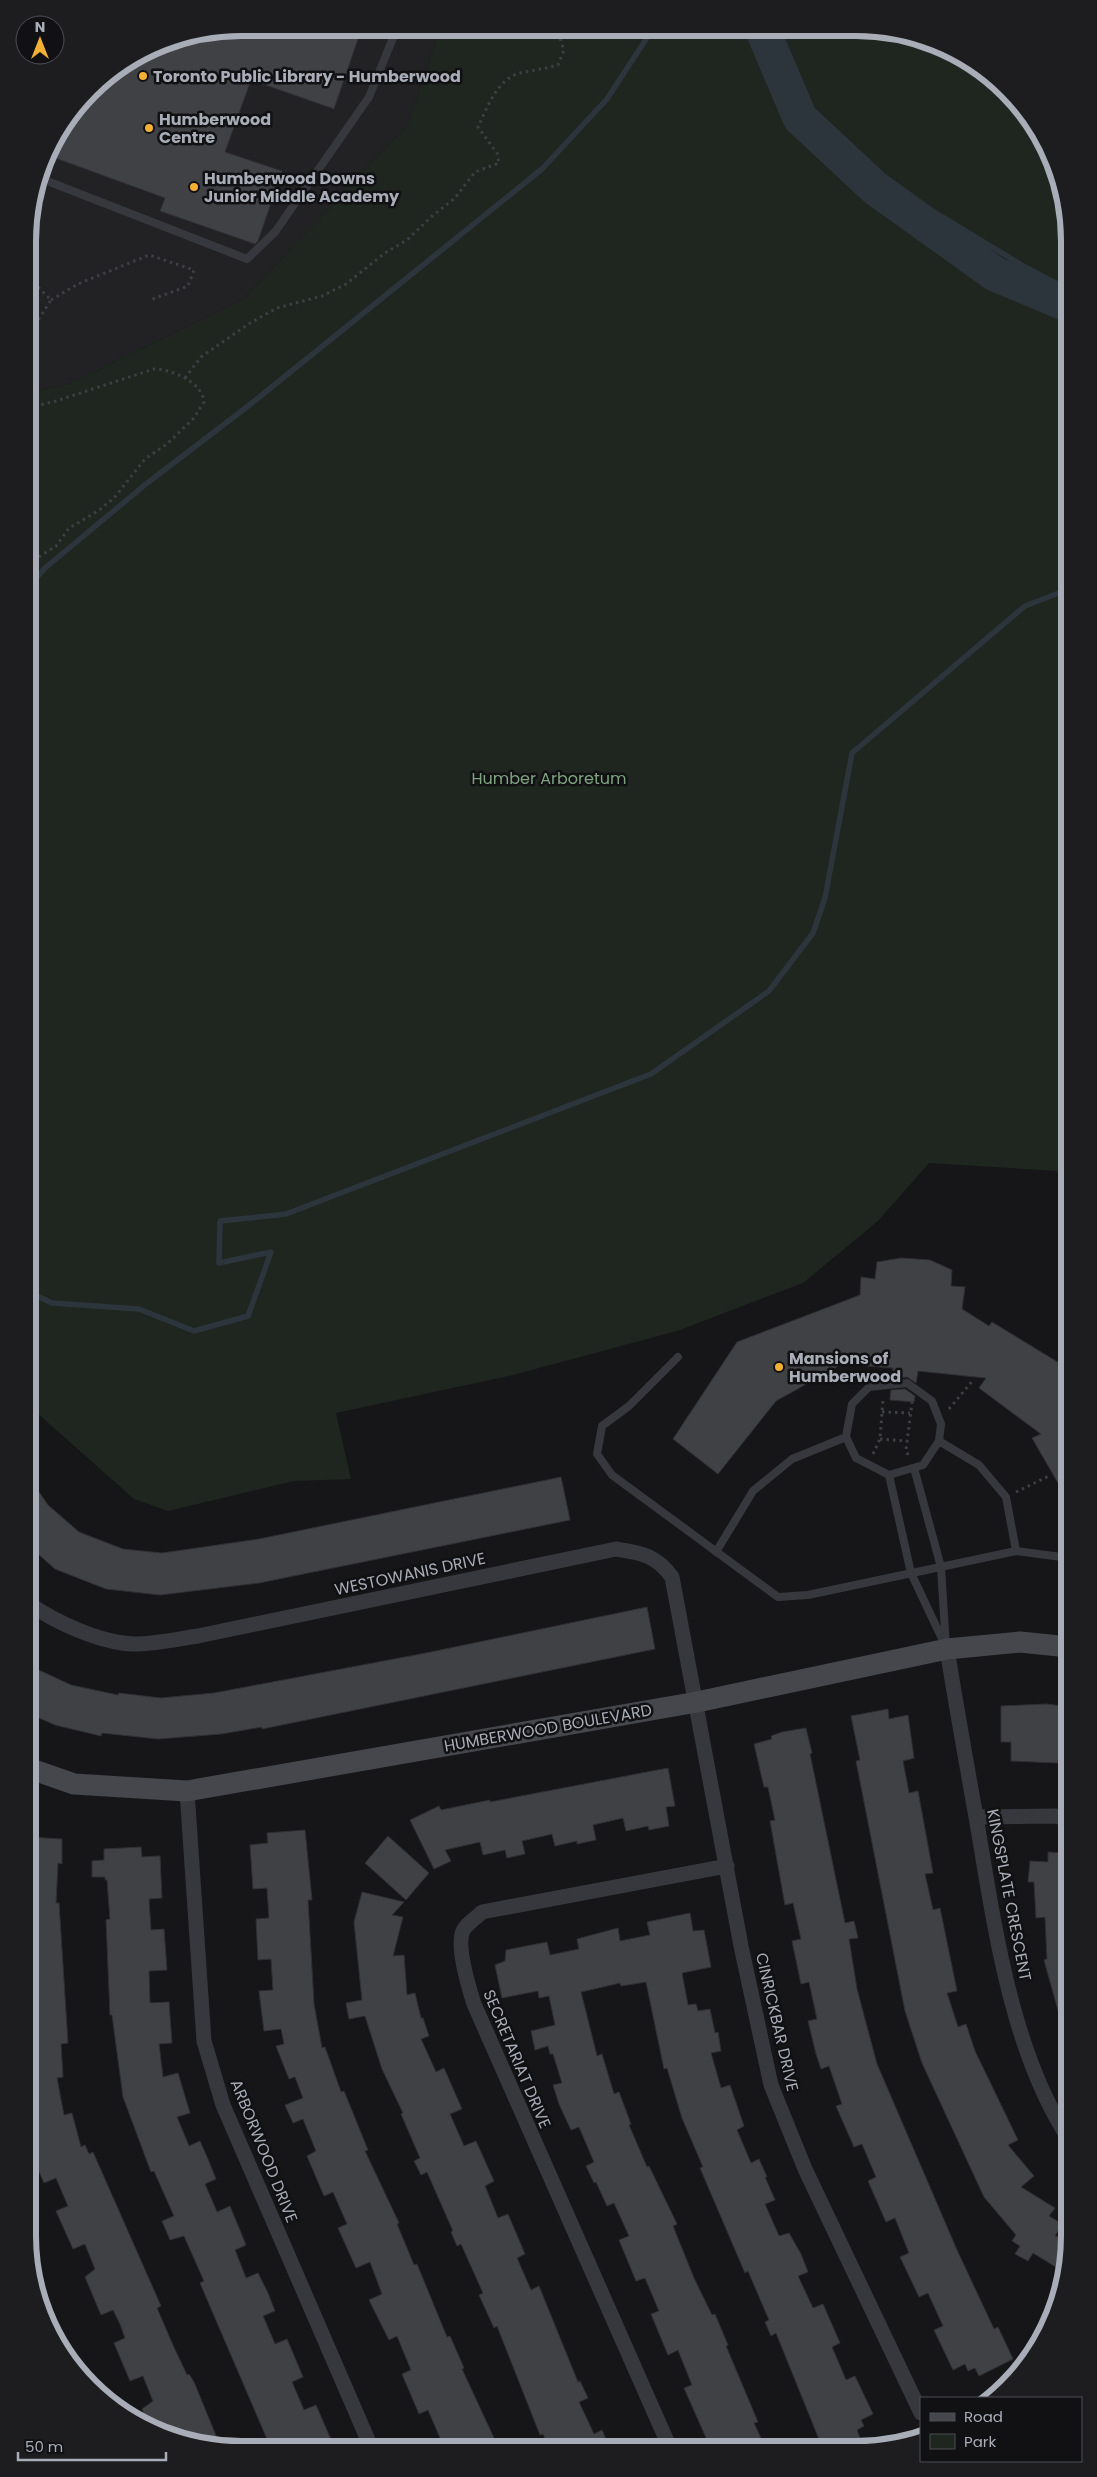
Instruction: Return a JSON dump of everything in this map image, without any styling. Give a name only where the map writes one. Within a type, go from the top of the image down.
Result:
[{"type":"street","name":"WESTOWANIS DRIVE","points":[[36,1608],[45,1615],[84,1631],[117,1641],[148,1643],[198,1636],[616,1549],[653,1558],[663,1564],[672,1577],[697,1702]]},
{"type":"street","name":"HUMBERWOOD BOULEVARD","points":[[36,1771],[74,1784],[187,1791],[697,1702],[946,1649],[1020,1642],[1061,1646]]},
{"type":"street","name":"KINGSPLATE CRESCENT","points":[[946,1649],[995,1927],[1025,2048],[1061,2126]]},
{"type":"street","name":"CINRICKBAR DRIVE","points":[[697,1702],[741,1946],[771,2085],[805,2169],[920,2411]]},
{"type":"street","name":"ARBORWOOD DRIVE","points":[[187,1791],[204,2040],[223,2105],[369,2441]]},
{"type":"street","points":[[976,1817],[1056,1816],[1061,1818]]},
{"type":"street","name":"SECRETARIAT DRIVE","points":[[667,2441],[474,2004],[468,1986],[460,1942],[464,1930],[482,1912],[727,1866]]},
{"type":"lane","points":[[46,179],[246,260],[280,225],[369,97],[394,36]]},
{"type":"lane","points":[[678,1357],[629,1406],[602,1426],[597,1454],[612,1475],[778,1597],[808,1595],[1016,1551],[1061,1557]]},
{"type":"lane","points":[[907,1383],[932,1401],[936,1412],[941,1424],[939,1441],[924,1465],[889,1476],[856,1458],[846,1438],[852,1404],[869,1387],[907,1383]]},
{"type":"lane","points":[[716,1552],[753,1490],[792,1459],[846,1438]]},
{"type":"lane","points":[[939,1441],[979,1465],[1006,1497],[1016,1551]]},
{"type":"lane","points":[[914,1468],[941,1567],[946,1649]]},
{"type":"lane","points":[[889,1476],[911,1573],[946,1649]]},
{"type":"path","points":[[185,378],[195,363],[250,323],[277,308],[322,296],[346,284],[385,253],[408,240],[432,216],[455,198],[475,172],[499,163],[497,153],[478,127],[491,100],[504,82],[518,74],[558,65],[564,50],[559,36]]},
{"type":"path","points":[[36,323],[51,300],[78,284],[149,254],[194,270],[188,286],[150,300]]},
{"type":"path","points":[[36,285],[51,300]]},
{"type":"path","points":[[36,406],[154,369],[167,370],[185,378],[196,387],[204,398],[201,410],[194,418],[167,444],[144,459],[114,498],[98,511],[69,528],[56,546],[36,559]]},
{"type":"path","points":[[936,1412],[948,1411],[974,1379]]},
{"type":"path","points":[[868,1465],[880,1439],[883,1401],[880,1386]]},
{"type":"path","points":[[914,1468],[906,1450],[911,1403],[918,1391]]},
{"type":"path","points":[[882,1412],[910,1413]]},
{"type":"path","points":[[880,1439],[907,1441]]},
{"type":"path","points":[[1006,1497],[1050,1476]]},
{"type":"shaded area","name":"Humberwood Downs Junior Middle Academy","points":[[241,36],[438,36],[408,124],[245,298],[72,383],[36,391],[36,241],[38,214],[43,188],[57,151],[71,127],[96,96],[127,71],[151,57],[175,47],[201,40]]},
{"type":"green space","name":"Humber Arboretum","points":[[438,36],[856,36],[883,38],[909,43],[946,57],[970,71],[991,87],[1010,106],[1026,127],[1040,151],[1054,188],[1059,214],[1061,241],[1061,1182],[1057,1171],[929,1163],[878,1221],[803,1283],[677,1331],[513,1375],[336,1413],[351,1479],[294,1481],[168,1511],[134,1499],[36,1412],[36,391],[72,383],[245,298],[408,124]]},
{"type":"building","name":"Humberwood Centre","points":[[241,36],[349,36],[358,39],[334,109],[251,80],[225,152],[282,171],[258,241],[255,244],[160,211],[165,198],[54,158],[79,116],[106,87],[127,71],[151,57],[175,47],[201,40]]},
{"type":"building","name":"Mansions of Humberwood","points":[[901,1258],[930,1260],[952,1270],[951,1286],[965,1287],[962,1309],[989,1326],[992,1322],[1061,1364],[1061,1488],[1032,1438],[1041,1434],[979,1388],[986,1378],[918,1371],[916,1383],[907,1377],[892,1379],[893,1368],[842,1364],[776,1401],[718,1474],[673,1439],[737,1342],[860,1295],[861,1277],[875,1279],[877,1262]]},
{"type":"building","points":[[905,1389],[915,1396],[914,1402],[890,1400],[891,1390]]},
{"type":"building","points":[[561,1477],[570,1520],[259,1583],[160,1595],[106,1589],[55,1569],[36,1552],[36,1488],[48,1505],[79,1532],[123,1549],[162,1553],[259,1539]]},
{"type":"building","points":[[647,1607],[655,1649],[262,1729],[262,1727],[221,1734],[158,1739],[102,1733],[101,1736],[55,1725],[36,1717],[36,1669],[71,1685],[118,1695],[119,1693],[161,1698],[214,1693],[426,1653]]},
{"type":"building","points":[[1047,1704],[1061,1706],[1061,1746],[1058,1763],[1011,1761],[1011,1742],[1001,1742],[1001,1706]]},
{"type":"building","points":[[888,1709],[889,1719],[908,1715],[914,1758],[903,1761],[909,1793],[918,1791],[933,1873],[925,1874],[933,1910],[940,1908],[957,1991],[947,1993],[958,2027],[966,2024],[975,2051],[1018,2140],[1008,2145],[1034,2176],[1021,2187],[1055,2208],[1049,2216],[1061,2223],[1055,2236],[1061,2237],[1058,2268],[1033,2253],[1028,2261],[1015,2254],[1020,2246],[1012,2241],[1016,2235],[984,2197],[922,2063],[905,2011],[856,1761],[860,1760],[851,1716]]},
{"type":"building","points":[[806,1728],[845,1923],[854,1921],[858,1938],[849,1939],[857,1989],[877,2064],[957,2250],[994,2329],[998,2327],[1013,2359],[979,2376],[975,2368],[968,2371],[965,2364],[953,2370],[934,2330],[943,2326],[928,2293],[919,2297],[900,2257],[909,2253],[895,2218],[886,2222],[868,2181],[876,2177],[862,2144],[854,2147],[836,2106],[842,2104],[829,2066],[821,2069],[816,2054],[808,2021],[817,2019],[809,1982],[801,1984],[792,1941],[801,1939],[793,1903],[785,1905],[770,1821],[775,1820],[768,1787],[764,1787],[754,1744],[772,1739],[771,1736],[782,1732]]},
{"type":"building","points":[[668,1768],[675,1806],[666,1807],[669,1826],[649,1830],[648,1826],[626,1831],[623,1818],[593,1825],[596,1840],[577,1844],[577,1841],[555,1846],[552,1834],[522,1841],[525,1854],[507,1858],[505,1850],[483,1855],[480,1842],[445,1850],[451,1861],[434,1869],[410,1820],[439,1806],[441,1810],[490,1800],[490,1802]]},
{"type":"building","points":[[305,1830],[312,1900],[308,1900],[314,2004],[322,2048],[325,2047],[341,2092],[344,2091],[368,2150],[365,2151],[399,2223],[397,2224],[414,2265],[417,2264],[447,2337],[450,2336],[464,2368],[462,2369],[495,2440],[493,2441],[441,2441],[428,2410],[419,2414],[402,2374],[411,2370],[397,2336],[389,2340],[369,2300],[382,2294],[370,2262],[356,2268],[338,2228],[347,2224],[333,2192],[324,2196],[307,2156],[316,2151],[303,2119],[293,2123],[285,2105],[303,2098],[295,2077],[289,2079],[276,2046],[284,2044],[281,2029],[264,2031],[259,1991],[273,1990],[271,1959],[258,1960],[256,1919],[269,1918],[267,1888],[253,1889],[250,1845],[268,1843],[267,1833]]},
{"type":"building","points":[[388,1836],[429,1873],[406,1900],[365,1863]]},
{"type":"building","points":[[36,1837],[62,1839],[62,1864],[58,1863],[56,1903],[59,1903],[68,2043],[61,2044],[63,2077],[57,2078],[64,2115],[72,2113],[81,2147],[85,2145],[89,2154],[93,2152],[161,2306],[157,2308],[172,2343],[187,2375],[189,2374],[194,2382],[217,2438],[188,2434],[146,2417],[142,2409],[153,2401],[143,2376],[130,2381],[114,2343],[125,2338],[120,2324],[113,2310],[101,2315],[85,2277],[95,2269],[85,2244],[73,2249],[56,2211],[68,2206],[56,2178],[44,2183],[36,2165]]},
{"type":"building","points":[[141,1847],[142,1857],[160,1856],[162,1898],[149,1899],[151,1930],[164,1929],[167,1970],[149,1971],[150,2003],[169,2002],[172,2043],[159,2044],[163,2077],[178,2073],[190,2113],[177,2117],[189,2146],[200,2141],[216,2179],[205,2184],[217,2212],[230,2206],[246,2245],[235,2250],[246,2278],[258,2273],[275,2311],[263,2316],[275,2344],[287,2339],[303,2377],[292,2382],[304,2410],[316,2405],[332,2441],[268,2441],[200,2283],[204,2281],[184,2236],[170,2240],[162,2221],[174,2216],[154,2171],[151,2172],[123,2097],[112,2015],[110,2015],[106,1920],[110,1919],[107,1880],[105,1880],[105,1877],[92,1877],[92,1861],[104,1860],[104,1849]]},
{"type":"building","points":[[1048,1852],[1061,1853],[1061,2021],[1044,1960],[1047,1959],[1045,1917],[1036,1918],[1034,1882],[1028,1882],[1030,1861],[1048,1862]]},
{"type":"building","points":[[362,1892],[404,1902],[392,1915],[403,1917],[393,1956],[404,1955],[407,1995],[415,1993],[421,2018],[423,2018],[429,2036],[421,2039],[436,2072],[444,2068],[462,2109],[450,2114],[464,2146],[476,2141],[494,2181],[485,2186],[498,2218],[508,2214],[525,2254],[517,2258],[531,2290],[539,2286],[578,2382],[580,2381],[588,2398],[579,2402],[594,2434],[602,2430],[607,2441],[546,2441],[543,2434],[540,2435],[497,2326],[494,2328],[479,2295],[483,2293],[461,2244],[457,2246],[451,2232],[453,2231],[427,2172],[421,2175],[414,2161],[420,2158],[401,2114],[403,2113],[382,2069],[365,2016],[349,2019],[346,2003],[362,2000],[354,1922]]},
{"type":"building","points":[[690,1913],[693,1931],[704,1930],[711,1967],[682,1973],[688,2005],[696,2004],[698,2011],[710,2009],[715,2033],[718,2032],[721,2051],[711,2053],[721,2088],[730,2085],[744,2126],[737,2130],[751,2163],[759,2159],[767,2177],[765,2177],[775,2200],[765,2204],[779,2236],[789,2233],[801,2254],[808,2272],[798,2276],[813,2308],[823,2304],[840,2343],[832,2347],[846,2380],[855,2376],[873,2414],[861,2420],[864,2426],[857,2430],[860,2438],[853,2441],[820,2441],[776,2333],[771,2336],[765,2322],[769,2320],[748,2271],[745,2273],[700,2168],[703,2167],[682,2118],[667,2068],[664,2069],[646,1982],[621,1986],[620,1983],[581,1992],[597,2056],[602,2054],[614,2094],[619,2092],[631,2124],[629,2125],[647,2167],[649,2166],[677,2224],[673,2226],[694,2278],[712,2315],[715,2314],[728,2345],[726,2346],[758,2422],[754,2423],[762,2441],[707,2441],[684,2388],[692,2385],[678,2350],[668,2355],[651,2314],[659,2311],[645,2278],[636,2281],[619,2240],[629,2236],[614,2203],[607,2206],[586,2166],[594,2162],[579,2127],[571,2130],[559,2104],[553,2085],[562,2083],[553,2054],[550,2054],[548,2046],[535,2050],[531,2031],[555,2025],[549,1996],[539,1998],[538,1991],[502,1998],[495,1965],[505,1961],[506,1950],[547,1942],[550,1955],[579,1949],[577,1939],[618,1928],[620,1941],[650,1935],[647,1922]]},
{"type":"waterway","points":[[36,579],[45,568],[146,484],[252,403],[542,169],[607,99],[648,36]]},
{"type":"waterway","points":[[765,36],[776,61],[813,117],[860,167],[1025,267],[1061,286]]},
{"type":"waterway","points":[[765,36],[800,118],[875,188],[995,274],[1061,302]]},
{"type":"waterway","points":[[36,1296],[52,1303],[139,1309],[194,1331],[248,1316],[271,1252],[219,1263],[220,1221],[286,1214],[651,1074],[769,991],[813,933],[825,898],[852,753],[1025,606],[1061,592]]},
{"type":"place","name":"Toronto Public Library - Humberwood","points":[[143,76]]},
{"type":"place","name":"Humberwood Centre","points":[[149,128]]},
{"type":"place","name":"Humberwood Downs Junior Middle Academy","points":[[194,187]]},
{"type":"place","name":"Mansions of Humberwood","points":[[779,1367]]}]
